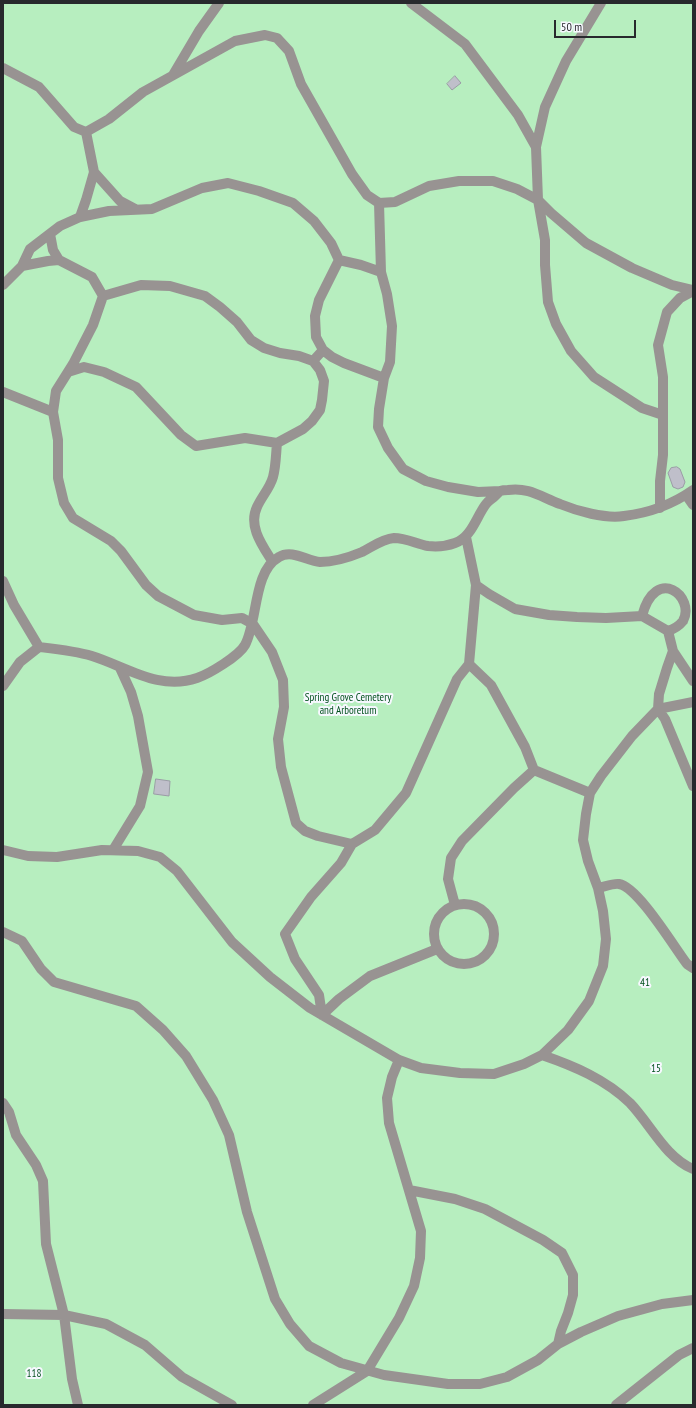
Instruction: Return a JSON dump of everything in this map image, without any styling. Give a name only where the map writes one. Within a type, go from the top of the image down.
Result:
[{"type":"street","points":[[173,75],[199,31],[219,3]]},
{"type":"street","points":[[411,3],[465,44],[518,115],[536,146]]},
{"type":"street","points":[[601,3],[566,61],[545,107],[536,146],[538,200],[545,240],[545,265],[548,302],[556,324],[571,351],[594,377],[642,408],[663,415]]},
{"type":"street","points":[[86,132],[109,119],[143,92],[235,41],[265,35],[277,38],[288,51],[301,84],[352,174],[367,195],[379,203],[395,202],[429,186],[459,181],[493,181],[538,200],[586,244],[632,268],[672,285],[693,290]]},
{"type":"street","points":[[3,68],[39,87],[74,127],[86,132]]},
{"type":"street","points":[[80,217],[94,172],[86,132]]},
{"type":"street","points":[[94,172],[120,201],[134,209]]},
{"type":"street","points":[[3,285],[22,266],[30,249],[60,226],[80,217],[109,211],[152,209],[202,188],[228,183],[259,191],[292,203],[314,221],[331,243],[339,260]]},
{"type":"street","points":[[379,203],[381,272],[387,294],[392,326],[390,362],[384,378],[378,427],[388,448],[403,469],[426,481],[448,487],[478,492],[516,489],[535,492],[559,504],[580,511],[606,516],[624,516],[660,508],[689,492],[693,505]]},
{"type":"street","points":[[50,234],[53,250],[59,260]]},
{"type":"street","points":[[22,266],[48,260],[59,260],[92,278],[103,296]]},
{"type":"street","points":[[339,260],[361,265],[381,272]]},
{"type":"street","points":[[339,260],[319,300],[315,316],[316,337],[323,350],[344,363],[384,378]]},
{"type":"street","points":[[68,372],[84,367],[104,372],[136,387],[181,435],[196,446],[245,438],[277,443],[303,429],[312,421],[320,410],[324,381],[320,370],[313,361],[299,356],[280,353],[264,348],[251,340],[237,322],[205,296],[170,286],[141,285],[103,296]]},
{"type":"street","points":[[660,508],[660,481],[663,455],[663,377],[658,345],[667,312],[680,298],[693,290]]},
{"type":"street","points":[[103,296],[93,325],[56,391],[53,412],[58,440],[58,478],[64,503],[73,518],[111,541],[121,551],[146,585],[158,596],[194,615],[222,620],[242,618],[253,624],[272,652],[283,680],[284,707],[278,740],[281,768],[296,823],[304,831],[352,844]]},
{"type":"street","points":[[313,361],[323,350]]},
{"type":"street","points":[[3,392],[53,412]]},
{"type":"street","points":[[272,561],[256,534],[254,519],[256,508],[274,476],[277,443]]},
{"type":"street","points":[[3,686],[20,662],[38,647],[92,656],[150,679],[175,682],[196,678],[214,670],[244,647],[253,624],[259,587],[272,561],[282,555],[290,554],[320,562],[341,559],[378,543],[394,538],[410,540],[429,546],[444,546],[457,543],[466,537],[486,504],[500,491]]},
{"type":"street","points":[[322,1015],[319,995],[295,958],[285,934],[311,897],[341,863],[352,844],[374,830],[406,793],[456,679],[469,664],[476,585],[466,537]]},
{"type":"street","points":[[3,581],[14,605],[38,647]]},
{"type":"street","points":[[476,585],[515,609],[549,615],[577,617],[606,618],[642,616],[668,631],[673,651],[693,681]]},
{"type":"street","points":[[642,616],[648,600],[654,593],[661,589],[669,588],[677,590],[683,595],[687,603],[688,610],[684,620],[678,626],[668,631]]},
{"type":"street","points":[[673,651],[659,694],[658,709],[666,720],[693,786]]},
{"type":"street","points":[[469,664],[491,685],[525,747],[534,770],[590,793]]},
{"type":"street","points":[[113,850],[140,806],[148,772],[138,716],[131,692],[120,668]]},
{"type":"street","points":[[3,850],[28,856],[57,857],[102,850],[138,851],[160,857],[177,871],[232,942],[270,977],[310,1008],[399,1060],[421,1068],[460,1073],[494,1074],[524,1064],[542,1055],[568,1030],[589,1001],[603,966],[606,939],[603,911],[598,888],[588,861],[583,840],[590,793],[619,753],[658,709],[693,702]]},
{"type":"street","points":[[455,905],[448,879],[451,858],[462,841],[514,788],[534,770]]},
{"type":"street","points":[[598,888],[619,884],[631,890],[646,906],[687,964],[693,968]]},
{"type":"street","points":[[468,904],[477,907],[485,912],[491,920],[494,930],[494,941],[492,946],[482,958],[473,963],[463,965],[452,963],[443,958],[437,949],[433,935],[436,921],[441,913],[449,907],[455,905],[468,904]]},
{"type":"street","points":[[3,932],[22,941],[41,969],[54,982],[136,1006],[163,1030],[186,1056],[213,1100],[229,1134],[247,1212],[275,1298],[290,1324],[310,1346],[341,1363],[384,1375],[448,1384],[480,1384],[507,1377],[538,1360],[558,1344],[618,1316],[662,1304],[693,1300]]},
{"type":"street","points":[[322,1015],[339,999],[370,976],[437,949]]},
{"type":"street","points":[[542,1055],[582,1070],[608,1084],[630,1104],[656,1134],[670,1154],[693,1169]]},
{"type":"street","points":[[313,1405],[368,1371],[399,1318],[414,1286],[420,1258],[421,1231],[389,1123],[388,1098],[392,1077],[399,1060]]},
{"type":"street","points":[[3,1103],[9,1112],[16,1135],[36,1165],[43,1181],[46,1244],[64,1315],[72,1378],[78,1405]]},
{"type":"street","points":[[409,1190],[455,1199],[485,1209],[543,1240],[562,1253],[573,1275],[573,1295],[568,1313],[560,1331],[558,1344]]},
{"type":"street","points":[[3,1314],[64,1315],[106,1324],[145,1345],[182,1377],[232,1405]]},
{"type":"street","points":[[616,1405],[679,1355],[693,1348]]},
{"type":"green space","name":"Spring Grove Cemetery and Arboretum","points":[[3,3],[693,3],[693,1405],[3,1405]]},
{"type":"building","points":[[455,76],[461,83],[452,90],[447,84]]},
{"type":"building","points":[[677,467],[680,469],[685,482],[683,487],[678,489],[673,487],[668,473],[671,468]]},
{"type":"building","points":[[156,779],[170,781],[169,796],[154,794]]},
{"type":"park label","name":"41","points":[[645,983]]},
{"type":"park label","name":"15","points":[[656,1069]]},
{"type":"park label","name":"118","points":[[34,1374]]}]
